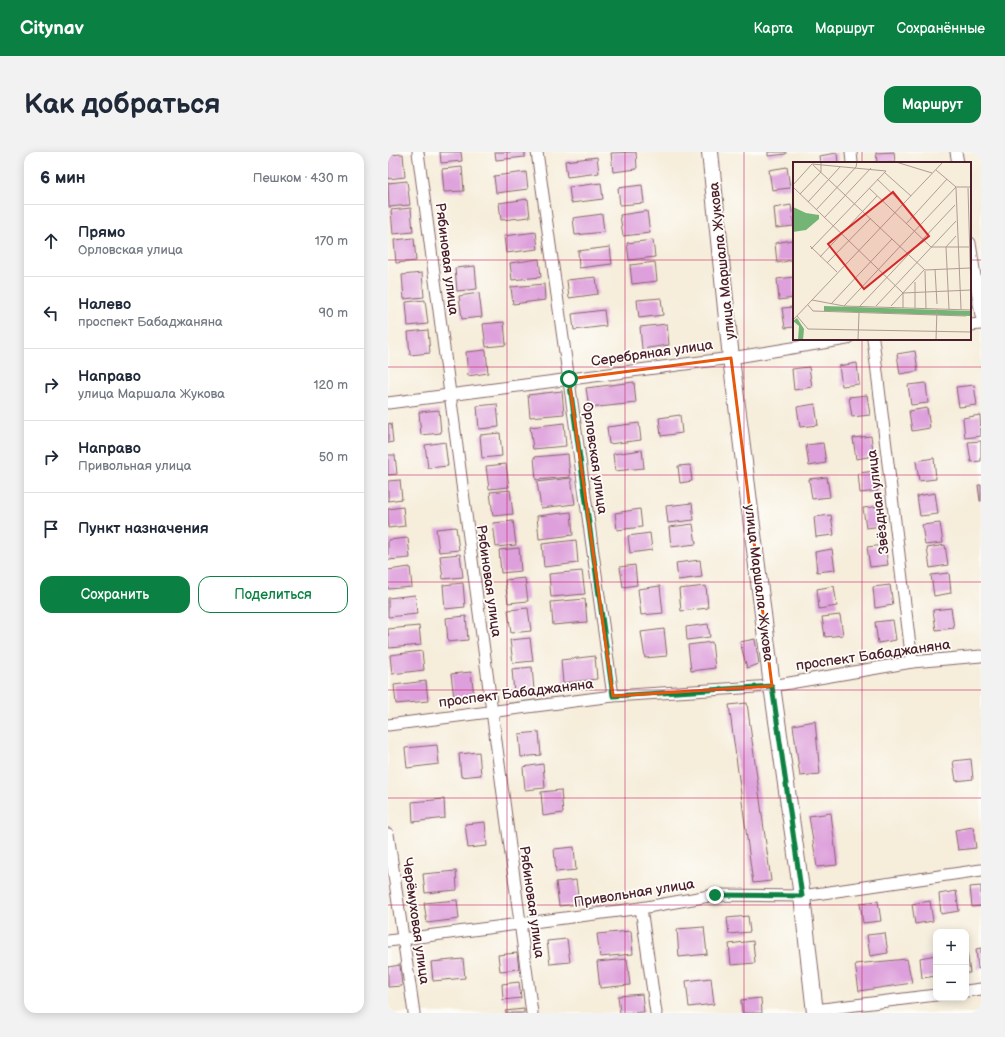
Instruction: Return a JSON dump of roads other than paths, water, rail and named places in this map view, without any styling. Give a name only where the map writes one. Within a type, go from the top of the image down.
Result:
[{"type":"main road","name":"улица Маршала Жукова","points":[[710,152],[731,358],[772,686],[802,896],[815,1012]]},
{"type":"street","name":"Рябиновая улица","points":[[418,152],[532,1013]]},
{"type":"street","name":"Орловская улица","points":[[537,152],[613,696]]},
{"type":"street","points":[[851,152],[852,162]]},
{"type":"street","points":[[956,152],[958,162]]},
{"type":"street","points":[[971,250],[981,316]]},
{"type":"street","points":[[971,325],[981,324]]},
{"type":"street","name":"Серебряная улица","points":[[388,403],[731,358],[841,340]]},
{"type":"street","name":"Звёздная улица","points":[[873,340],[912,662]]},
{"type":"street","name":"проспект Бабаджаняна","points":[[388,725],[613,696],[772,686],[912,662],[981,656]]},
{"type":"street","name":"Черёмуховая улица","points":[[388,834],[414,1013]]},
{"type":"street","name":"Привольная улица","points":[[388,941],[520,925],[640,908],[715,895],[802,896],[981,870]]},
{"type":"street","points":[[640,908],[656,1013]]},
{"type":"street","points":[[969,991],[981,990]]},
{"type":"street","points":[[815,1012],[933,995]]}]
